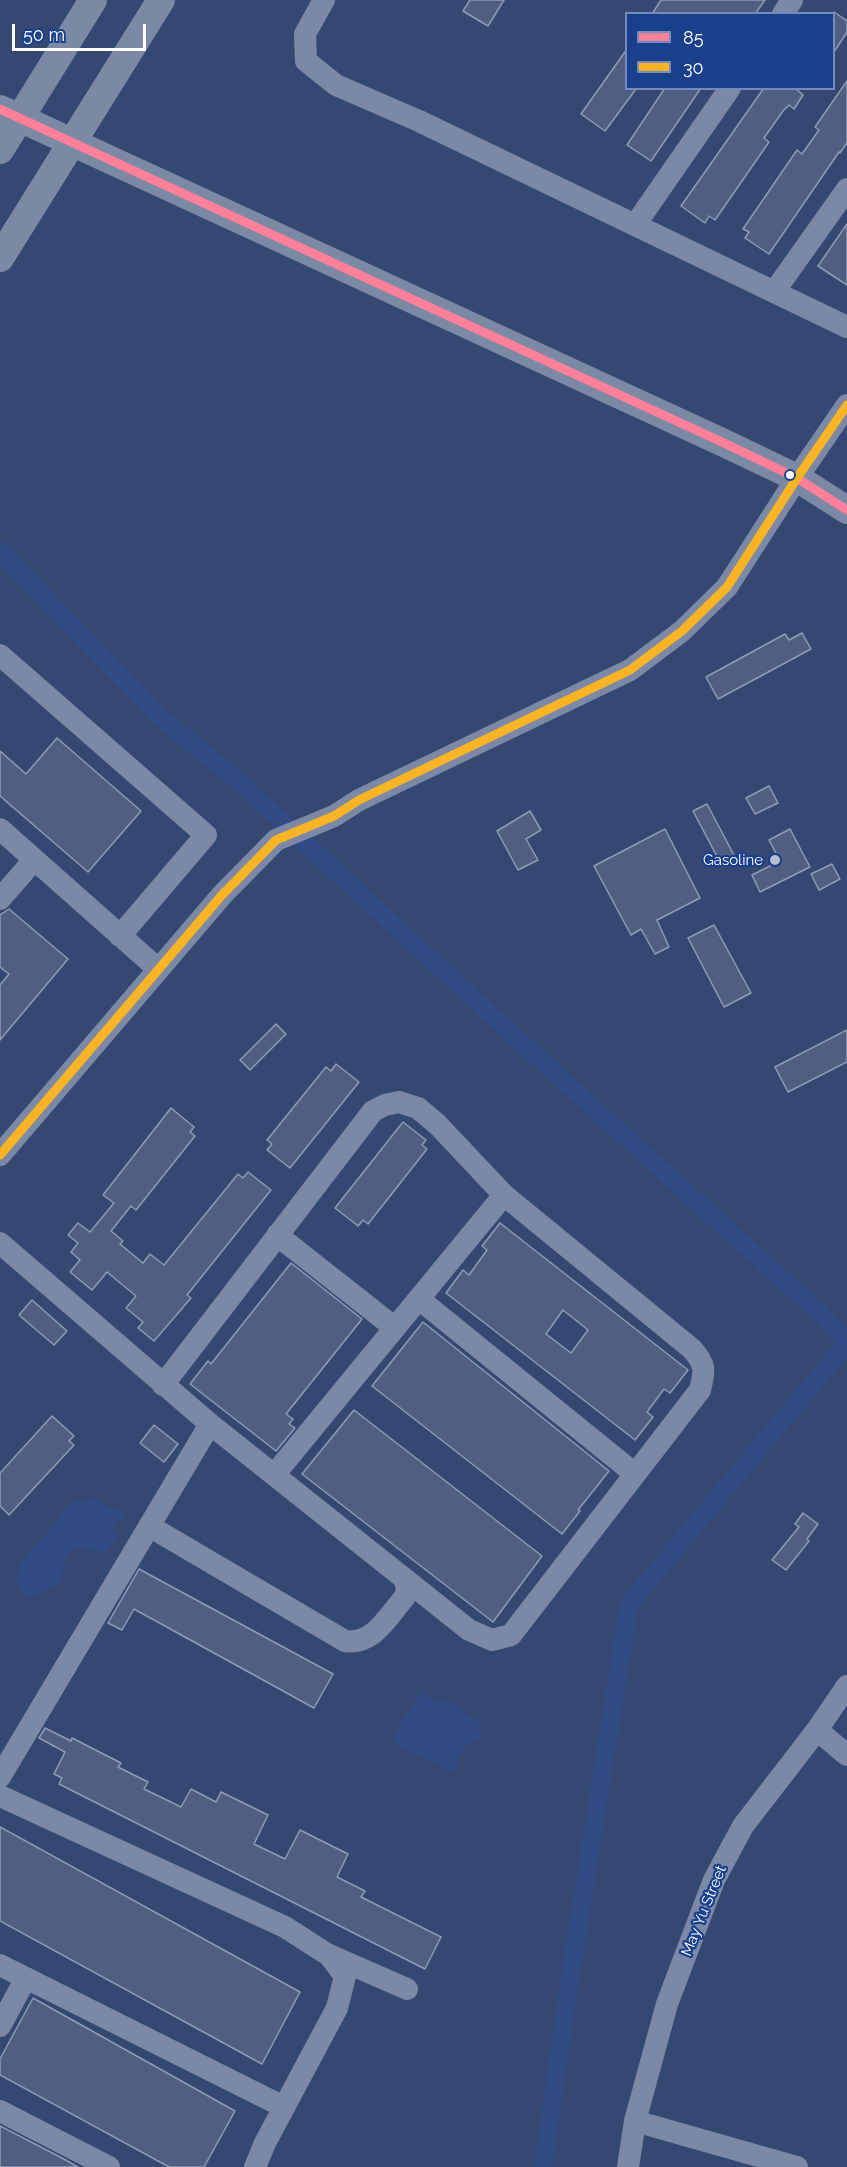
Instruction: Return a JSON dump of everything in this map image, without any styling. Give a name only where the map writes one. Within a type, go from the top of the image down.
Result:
[{"type":"main road","points":[[0,150],[10,113],[93,0]]},
{"type":"main road","points":[[0,258],[161,0]]},
{"type":"main road","points":[[10,113],[797,478],[847,510]]},
{"type":"street","points":[[324,0],[305,34],[306,61],[336,85],[419,121],[847,327]]},
{"type":"street","points":[[635,225],[729,90]]},
{"type":"street","points":[[774,292],[847,189]]},
{"type":"street","points":[[0,1155],[222,895],[276,840],[334,816],[359,800],[630,670],[682,631],[727,587],[847,405]]},
{"type":"street","points":[[0,655],[206,834],[120,936]]},
{"type":"street","points":[[0,829],[158,969]]},
{"type":"street","points":[[0,899],[34,860]]},
{"type":"street","points":[[0,1244],[163,1385],[210,1424],[469,1630],[492,1640],[511,1635],[700,1390],[704,1374],[702,1362],[692,1349],[504,1195],[438,1125],[418,1108],[399,1102],[373,1111],[163,1385]]},
{"type":"street","points":[[274,1475],[504,1195]]},
{"type":"street","points":[[277,1235],[395,1328]]},
{"type":"street","points":[[419,1299],[635,1474]]},
{"type":"street","points":[[0,1777],[210,1424]]},
{"type":"street","points":[[149,1526],[345,1641],[357,1643],[370,1638],[404,1598],[407,1592],[405,1579]]},
{"type":"street","name":"May Yu Street","points":[[628,2167],[635,2121],[667,2004],[714,1880],[743,1826],[817,1730],[847,1686]]},
{"type":"street","points":[[817,1730],[847,1755]]},
{"type":"street","points":[[0,1796],[285,1927],[327,1954],[407,1989]]},
{"type":"street","points":[[255,2167],[337,2008],[345,1976],[327,1954]]},
{"type":"street","points":[[0,1965],[284,2107]]},
{"type":"street","points":[[0,2026],[26,1978]]},
{"type":"street","points":[[0,2111],[109,2167]]},
{"type":"street","points":[[635,2121],[797,2167]]},
{"type":"water","points":[[92,1497],[124,1514],[124,1517],[116,1521],[112,1530],[118,1537],[106,1551],[74,1548],[65,1560],[60,1583],[29,1598],[17,1580],[21,1563],[71,1501],[89,1502]]},
{"type":"water","points":[[421,1692],[434,1701],[452,1703],[480,1721],[481,1735],[478,1741],[464,1747],[460,1753],[456,1760],[458,1767],[456,1773],[395,1744],[394,1735]]},
{"type":"building","points":[[470,0],[504,0],[488,26],[463,11]]},
{"type":"building","points":[[661,0],[765,0],[756,12],[653,12]]},
{"type":"building","points":[[835,13],[847,21],[847,32],[835,50]]},
{"type":"building","points":[[625,52],[625,90],[635,90],[605,131],[581,114]]},
{"type":"building","points":[[847,81],[847,143],[769,254],[745,238],[749,232],[743,229],[797,150],[802,154],[819,130],[815,127]]},
{"type":"building","points":[[664,90],[700,90],[651,161],[627,145]]},
{"type":"building","points":[[763,90],[797,90],[803,95],[794,109],[789,105],[783,111],[764,138],[769,142],[715,220],[709,216],[705,223],[681,206]]},
{"type":"building","points":[[847,224],[847,285],[818,266]]},
{"type":"building","points":[[802,633],[811,649],[718,699],[706,677],[785,634],[789,640]]},
{"type":"building","points":[[57,738],[141,811],[88,872],[0,796],[0,751],[26,774]]},
{"type":"building","points":[[769,786],[778,803],[755,814],[746,798]]},
{"type":"building","points":[[707,804],[736,859],[722,866],[693,811]]},
{"type":"building","points":[[530,811],[541,830],[526,839],[538,860],[518,870],[497,831]]},
{"type":"building","points":[[665,829],[700,898],[657,920],[669,947],[655,954],[641,929],[631,935],[594,866]]},
{"type":"building","points":[[790,829],[810,867],[760,892],[752,875],[780,861],[769,840]]},
{"type":"building","points":[[832,864],[840,879],[819,890],[811,874]]},
{"type":"building","points":[[9,909],[68,959],[0,1040],[0,985],[9,974],[0,967],[0,915]]},
{"type":"building","points":[[714,925],[751,993],[724,1007],[688,938]]},
{"type":"building","points":[[276,1024],[286,1034],[250,1070],[240,1060]]},
{"type":"building","points":[[847,1030],[847,1062],[788,1092],[775,1067]]},
{"type":"building","points":[[336,1064],[359,1082],[290,1168],[267,1150],[272,1144],[267,1140],[326,1067],[331,1071]]},
{"type":"building","points":[[171,1108],[194,1127],[190,1132],[195,1136],[136,1210],[131,1206],[111,1231],[123,1241],[120,1244],[143,1263],[150,1254],[164,1265],[238,1174],[243,1178],[248,1172],[271,1190],[187,1295],[191,1298],[154,1341],[138,1328],[143,1322],[126,1308],[136,1296],[107,1272],[92,1290],[70,1272],[80,1260],[71,1252],[78,1243],[68,1235],[78,1223],[90,1232],[114,1203],[103,1195]]},
{"type":"building","points":[[403,1122],[426,1140],[422,1145],[427,1149],[368,1224],[363,1220],[358,1226],[335,1208]]},
{"type":"building","points":[[500,1223],[688,1370],[670,1393],[664,1389],[647,1412],[653,1417],[635,1440],[446,1293],[463,1270],[469,1275],[487,1250],[482,1246]],"holes":[[[563,1310],[588,1330],[571,1353],[546,1334]]]},
{"type":"building","points":[[291,1263],[362,1319],[286,1414],[293,1419],[289,1424],[295,1428],[276,1451],[190,1384],[208,1361],[211,1364]]},
{"type":"building","points":[[32,1300],[67,1331],[54,1345],[19,1315]]},
{"type":"building","points":[[423,1322],[609,1471],[562,1534],[372,1386]]},
{"type":"building","points":[[354,1410],[542,1556],[493,1622],[302,1474]]},
{"type":"building","points":[[52,1416],[74,1436],[69,1441],[74,1445],[9,1515],[0,1506],[0,1473]]},
{"type":"building","points":[[154,1425],[178,1444],[164,1462],[140,1443]]},
{"type":"building","points":[[803,1513],[818,1524],[807,1539],[809,1541],[786,1570],[772,1560],[799,1527],[795,1524]]},
{"type":"building","points":[[139,1569],[333,1674],[314,1708],[134,1609],[122,1630],[108,1623]]},
{"type":"building","points":[[45,1728],[71,1741],[72,1738],[121,1763],[118,1767],[148,1782],[144,1789],[181,1807],[191,1789],[216,1802],[221,1792],[268,1815],[254,1844],[285,1859],[300,1830],[348,1854],[337,1877],[365,1891],[361,1897],[441,1937],[425,1969],[59,1784],[62,1778],[54,1774],[65,1752],[39,1738]]},
{"type":"building","points":[[0,1827],[300,1992],[262,2064],[0,1921]]},
{"type":"building","points":[[33,1998],[235,2111],[204,2167],[169,2167],[0,2075],[0,2059]]},
{"type":"building","points":[[0,2126],[62,2158],[78,2167],[0,2167]]},
{"type":"waterway","points":[[0,551],[160,717],[236,779],[501,1024],[821,1314],[847,1341]]},
{"type":"waterway","points":[[543,2167],[568,1991],[629,1604],[847,1343]]},
{"type":"transit line","name":"85","points":[[0,109],[724,443],[797,478],[847,510]]},
{"type":"transit line","name":"30","points":[[0,1155],[222,895],[276,840],[334,816],[359,800],[630,670],[682,631],[727,587],[847,405]]},
{"type":"place","name":"Gasoline","points":[[775,860]]}]
